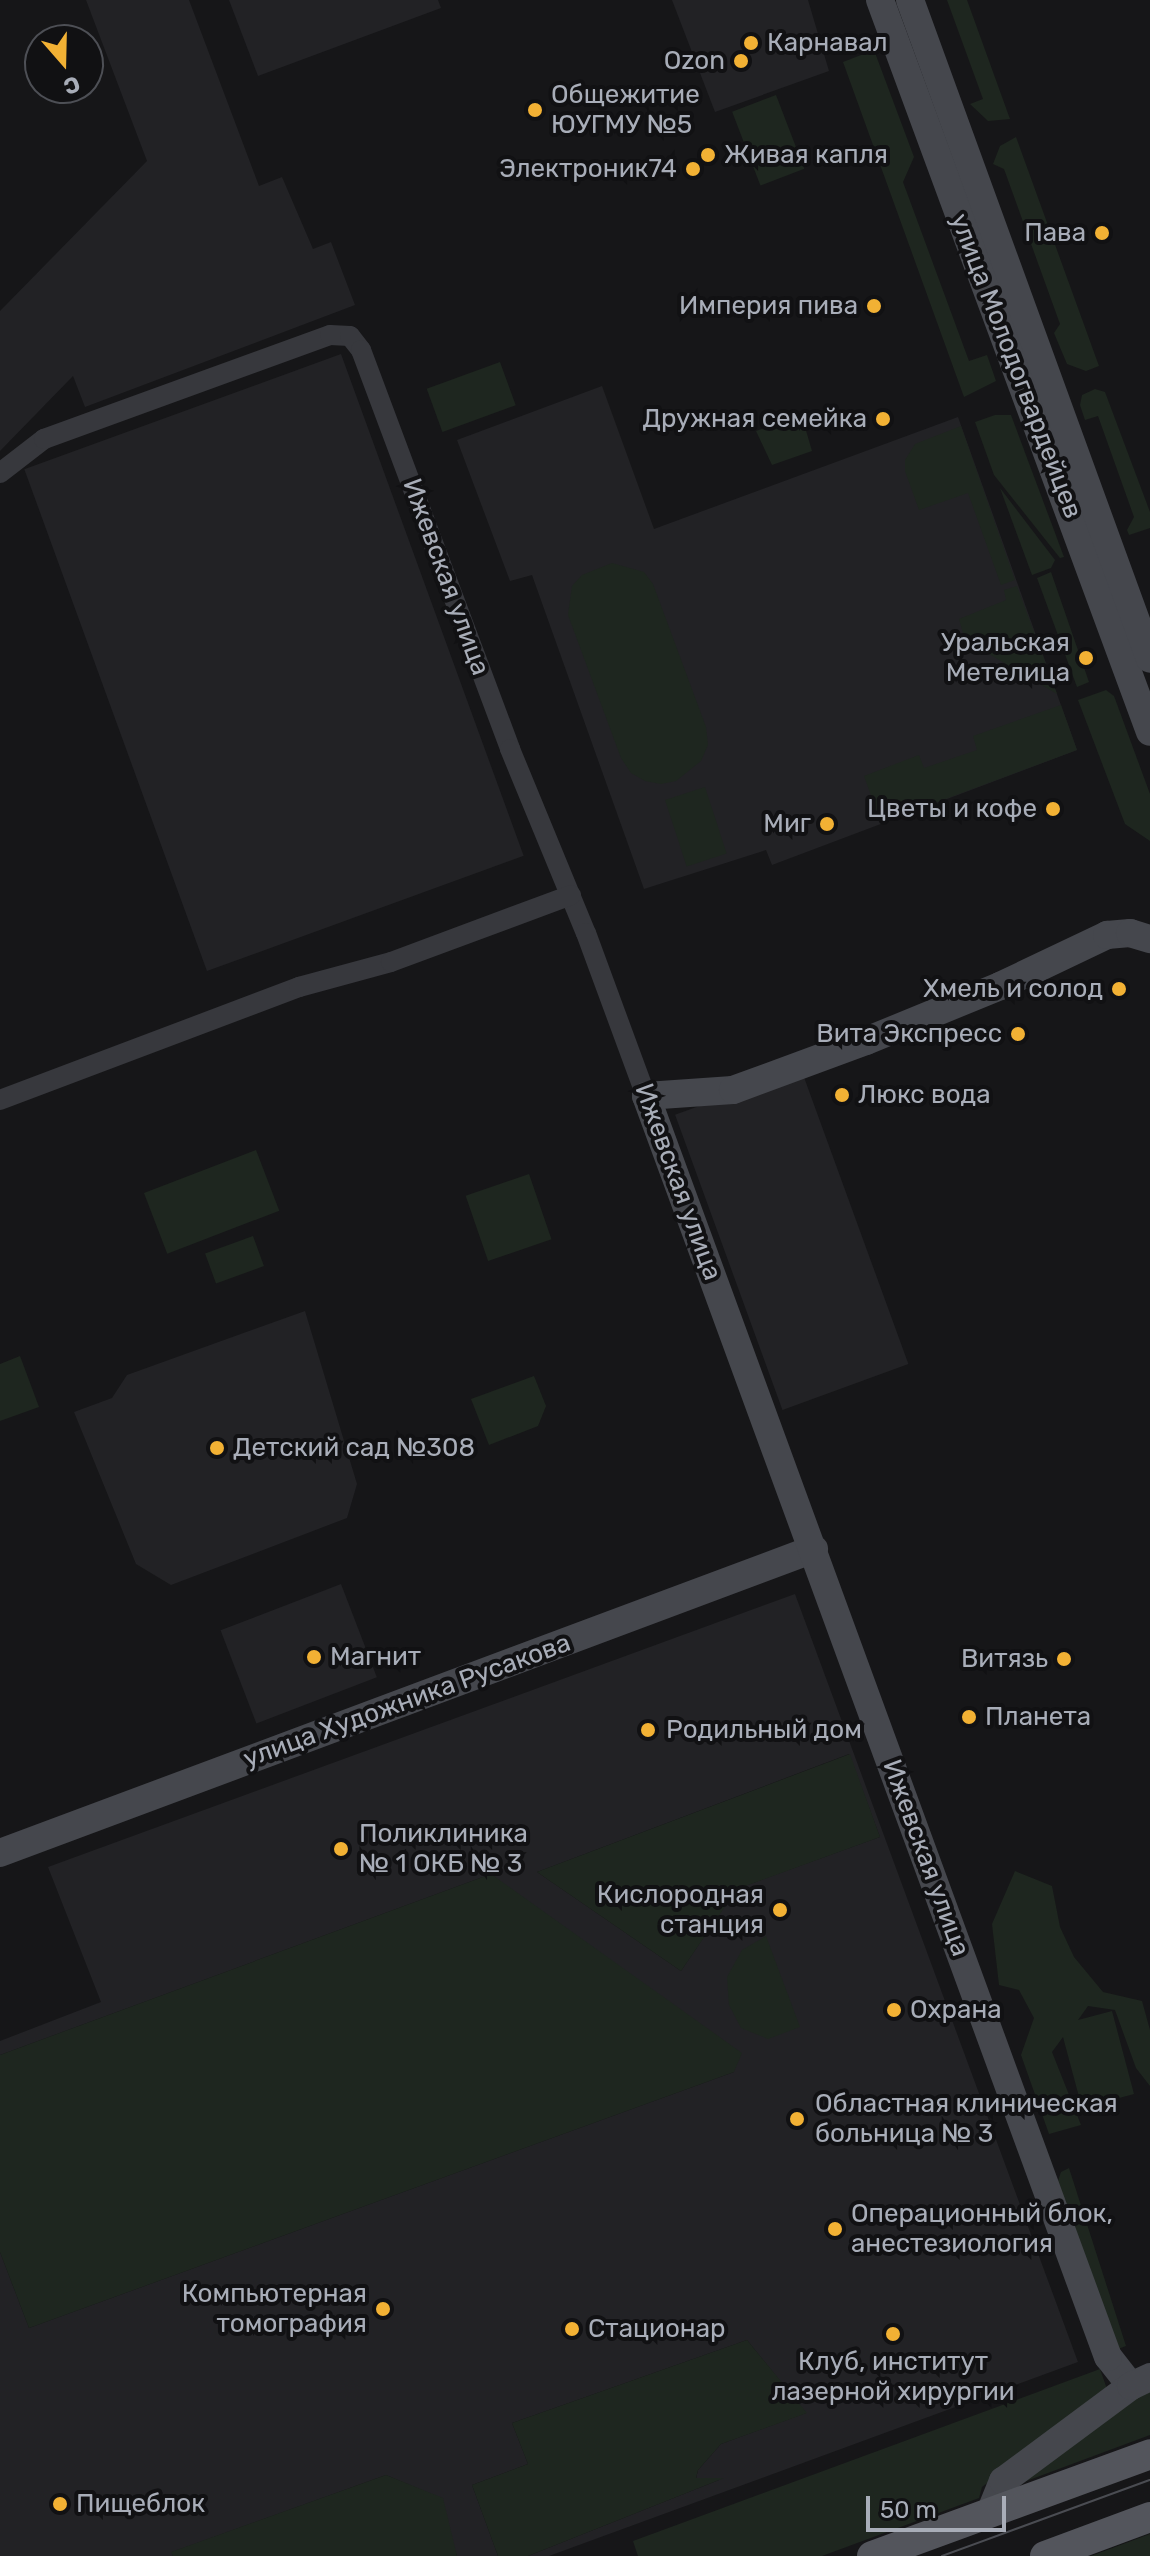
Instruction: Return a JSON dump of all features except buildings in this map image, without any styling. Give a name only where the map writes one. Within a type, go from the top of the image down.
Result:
[{"type":"main road","points":[[872,2556],[1150,2454]]},
{"type":"main road","points":[[1045,2556],[1150,2517]]},
{"type":"street","name":"улица Молодогвардейцев","points":[[880,0],[1150,732]]},
{"type":"street","name":"улица Молодогвардейцев","points":[[910,0],[1150,659]]},
{"type":"street","name":"Ижевская улица","points":[[0,473],[44,439],[330,335],[350,336],[361,350],[510,749],[571,895],[646,1096],[1108,2357],[1140,2381]]},
{"type":"street","points":[[0,1100],[299,987],[391,962],[571,895]]},
{"type":"street","points":[[646,1096],[733,1090],[866,1041],[1000,986],[1107,935],[1130,933],[1150,939]]},
{"type":"street","name":"улица Художника Русакова","points":[[0,1853],[814,1549]]},
{"type":"street","points":[[990,2513],[1003,2481],[1140,2381]]},
{"type":"shaded area","points":[[86,0],[189,0],[259,186],[282,177],[313,249],[331,242],[355,305],[85,407],[73,376],[0,451],[0,311],[147,161],[104,48],[104,24],[95,24]]},
{"type":"shaded area","points":[[229,0],[438,0],[441,8],[258,76]]},
{"type":"shaded area","name":"Карнавал","points":[[672,0],[808,0],[829,71],[715,112]]},
{"type":"shaded area","points":[[947,0],[967,0],[1010,119],[988,121],[970,104],[983,99]]},
{"type":"shaded area","points":[[874,50],[914,157],[903,182],[969,361],[987,355],[996,381],[964,397],[843,62]]},
{"type":"shaded area","points":[[776,95],[804,169],[760,186],[732,112]]},
{"type":"shaded area","points":[[1016,137],[1099,366],[1086,371],[1067,364],[1054,333],[1060,324],[1004,169],[993,164],[1000,146]]},
{"type":"shaded area","points":[[341,354],[524,856],[207,971],[24,469]]},
{"type":"shaded area","points":[[500,362],[516,405],[442,432],[427,389]]},
{"type":"shaded area","points":[[602,386],[654,529],[958,417],[1077,750],[772,865],[766,850],[644,889],[532,575],[510,581],[457,440]]},
{"type":"shaded area","points":[[1095,389],[1105,392],[1150,512],[1150,528],[1129,535],[1127,530],[1134,517],[1098,416],[1085,420],[1080,405],[1082,395]]},
{"type":"shaded area","points":[[995,415],[1011,415],[1064,557],[1060,558],[994,475],[975,422]]},
{"type":"shaded area","points":[[772,422],[805,427],[812,451],[772,465],[756,431],[772,425]]},
{"type":"shaded area","points":[[961,426],[1015,580],[1001,585],[968,493],[919,510],[905,471],[905,460],[915,444]]},
{"type":"shaded area","points":[[1000,488],[1055,560],[1051,568],[1032,575]]},
{"type":"shaded area","points":[[612,563],[644,572],[653,584],[706,727],[708,745],[701,761],[676,781],[661,784],[645,781],[631,773],[621,758],[568,615],[572,586],[582,575]]},
{"type":"shaded area","points":[[1051,572],[1089,682],[1077,687],[1037,578]]},
{"type":"shaded area","points":[[1017,586],[1057,694],[965,640],[959,619],[1006,600],[1004,590]]},
{"type":"shaded area","points":[[1106,690],[1114,696],[1150,794],[1150,841],[1125,824],[1078,700]]},
{"type":"shaded area","points":[[1061,705],[1077,750],[881,823],[864,776],[919,755],[924,768],[977,750],[973,736]]},
{"type":"shaded area","points":[[705,787],[727,854],[687,867],[665,800]]},
{"type":"shaded area","points":[[801,1069],[908,1364],[782,1410],[675,1115]]},
{"type":"shaded area","points":[[256,1150],[279,1211],[167,1254],[144,1193]]},
{"type":"shaded area","points":[[529,1174],[551,1239],[488,1261],[466,1196]]},
{"type":"shaded area","points":[[253,1236],[264,1266],[216,1284],[205,1253]]},
{"type":"shaded area","name":"Детский сад №308","points":[[305,1311],[357,1484],[347,1518],[171,1585],[136,1564],[74,1412],[112,1398],[127,1375]]},
{"type":"shaded area","points":[[20,1356],[39,1407],[0,1421],[0,1364]]},
{"type":"shaded area","points":[[534,1376],[546,1406],[538,1426],[489,1445],[471,1399]]},
{"type":"shaded area","points":[[341,1584],[377,1677],[256,1724],[221,1630]]},
{"type":"shaded area","name":"Областная клиническая больница № 3","points":[[795,1594],[1078,2362],[549,2556],[528,2556],[719,2480],[696,2479],[698,2470],[721,2444],[806,2413],[747,2340],[512,2423],[528,2464],[472,2485],[498,2556],[457,2556],[436,2496],[386,2475],[172,2552],[173,2556],[0,2556],[0,2252],[29,2328],[734,2072],[491,1874],[0,2055],[0,2041],[101,2002],[48,1867]],"holes":[[[849,1754],[880,1837],[736,1889],[681,1971],[537,1872]]]},
{"type":"shaded area","points":[[850,1754],[880,1837],[737,1889],[681,1971],[537,1872]]},
{"type":"shaded area","points":[[1015,1871],[1052,1886],[1060,1927],[1074,1957],[1103,1992],[1142,2001],[1150,2030],[1150,2086],[1136,2068],[1115,2010],[1088,2006],[1078,2020],[1112,2011],[1134,2094],[1082,2108],[1063,2037],[1052,2052],[1081,2125],[1049,2134],[1021,2055],[1034,2018],[1019,1990],[999,1985],[992,1924]]},
{"type":"shaded area","points":[[491,1874],[742,2053],[734,2072],[29,2328],[0,2252],[0,2055]]},
{"type":"shaded area","points":[[766,1936],[800,2027],[768,2039],[741,2028],[729,2005],[727,1977],[742,1950]]},
{"type":"shaded area","points":[[1069,2168],[1126,2346],[1118,2349],[1057,2184],[1061,2172]]},
{"type":"shaded area","points":[[747,2340],[807,2413],[721,2444],[698,2470],[696,2478],[724,2478],[528,2556],[498,2556],[472,2485],[528,2464],[512,2423]]},
{"type":"shaded area","points":[[1100,2369],[1107,2389],[1101,2398],[982,2487],[979,2498],[822,2556],[638,2556],[633,2541]]},
{"type":"shaded area","points":[[1150,2389],[1150,2435],[1021,2483]]},
{"type":"shaded area","points":[[386,2475],[443,2498],[457,2556],[173,2556],[171,2552]]},
{"type":"shaded area","points":[[1150,2534],[1150,2556],[1091,2556]]},
{"type":"tram line","points":[[942,2556],[1150,2480]]},
{"type":"place","name":"Карнавал","points":[[751,43]]},
{"type":"place","name":"Ozon","points":[[741,61]]},
{"type":"place","name":"Общежитие ЮУГМУ №5","points":[[535,110]]},
{"type":"place","name":"Живая капля","points":[[708,155]]},
{"type":"place","name":"Электроник74","points":[[693,169]]},
{"type":"place","name":"Пава","points":[[1102,233]]},
{"type":"place","name":"Империя пива","points":[[874,306]]},
{"type":"place","name":"Дружная семейка","points":[[883,419]]},
{"type":"place","name":"Уральская Метелица","points":[[1086,658]]},
{"type":"place","name":"Цветы и кофе","points":[[1053,809]]},
{"type":"place","name":"Миг","points":[[827,824]]},
{"type":"place","name":"Хмель и солод","points":[[1119,989]]},
{"type":"place","name":"Вита Экспресс","points":[[1018,1034]]},
{"type":"place","name":"Люкс вода","points":[[842,1095]]},
{"type":"place","name":"Детский сад №308","points":[[217,1448]]},
{"type":"place","name":"Магнит","points":[[314,1657]]},
{"type":"place","name":"Витязь","points":[[1064,1659]]},
{"type":"place","name":"Планета","points":[[969,1717]]},
{"type":"place","name":"Родильный дом","points":[[648,1730]]},
{"type":"place","name":"Поликлиника № 1 ОКБ № 3","points":[[341,1849]]},
{"type":"place","name":"Кислородная станция","points":[[780,1910]]},
{"type":"place","name":"Охрана","points":[[894,2010]]},
{"type":"place","name":"Областная клиническая больница № 3","points":[[797,2119]]},
{"type":"place","name":"Операционный блок, анестезиология","points":[[835,2229]]},
{"type":"place","name":"Компьютерная томография","points":[[383,2309]]},
{"type":"place","name":"Стационар","points":[[572,2329]]},
{"type":"place","name":"Клуб, институт лазерной хирургии","points":[[893,2334]]},
{"type":"place","name":"Пищеблок","points":[[60,2504]]}]
